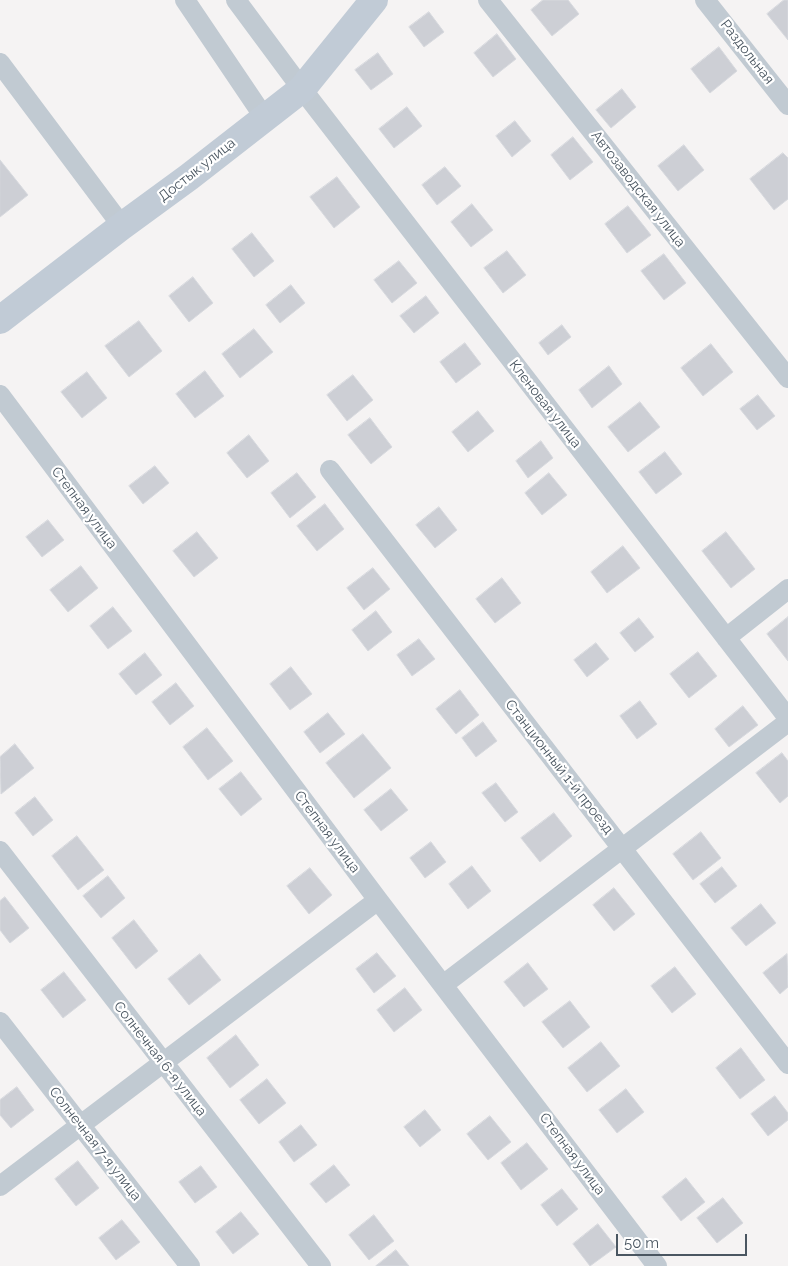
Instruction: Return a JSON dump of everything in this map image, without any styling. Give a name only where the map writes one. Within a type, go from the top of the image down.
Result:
[{"type":"street","points":[[186,0],[264,117]]},
{"type":"street","name":"Кленовая улица","points":[[236,0],[302,89],[788,718]]},
{"type":"street","name":"Достык улица","points":[[0,320],[302,89],[374,0]]},
{"type":"street","name":"Автозаводская улица","points":[[488,0],[788,378]]},
{"type":"street","name":"Раздольная","points":[[705,0],[788,105]]},
{"type":"street","points":[[0,62],[122,226]]},
{"type":"street","name":"Степная улица","points":[[0,395],[378,900],[657,1266]]},
{"type":"street","name":"Станционный 1-й проезд","points":[[330,470],[788,1064]]},
{"type":"street","points":[[726,638],[788,589]]},
{"type":"street","points":[[443,985],[788,722]]},
{"type":"street","name":"Солнечная 6-я улица","points":[[0,851],[321,1266]]},
{"type":"street","points":[[0,1186],[378,900]]},
{"type":"street","name":"Солнечная 7-я улица","points":[[0,1022],[190,1266]]},
{"type":"building","points":[[543,0],[568,0],[579,14],[552,36],[531,10]]},
{"type":"building","points":[[784,0],[788,0],[788,40],[767,14]]},
{"type":"building","points":[[429,12],[444,32],[424,47],[409,27]]},
{"type":"building","points":[[497,34],[516,59],[493,77],[474,53]]},
{"type":"building","points":[[719,47],[737,71],[710,93],[691,69]]},
{"type":"building","points":[[378,53],[393,74],[371,90],[355,70]]},
{"type":"building","points":[[622,89],[636,107],[611,128],[596,110]]},
{"type":"building","points":[[407,107],[422,126],[394,148],[379,129]]},
{"type":"building","points":[[515,121],[531,141],[512,157],[496,136]]},
{"type":"building","points":[[573,137],[593,162],[570,180],[551,155]]},
{"type":"building","points":[[684,145],[704,170],[678,191],[658,166]]},
{"type":"building","points":[[783,153],[788,158],[788,199],[774,210],[750,179]]},
{"type":"building","points":[[0,160],[28,195],[0,217]]},
{"type":"building","points":[[445,167],[461,186],[437,205],[422,185]]},
{"type":"building","points":[[337,177],[360,207],[334,228],[310,197]]},
{"type":"building","points":[[472,204],[493,230],[471,247],[451,222]]},
{"type":"building","points":[[628,206],[651,235],[627,253],[605,224]]},
{"type":"building","points":[[252,233],[274,261],[254,277],[232,249]]},
{"type":"building","points":[[507,251],[526,275],[503,293],[484,268]]},
{"type":"building","points":[[664,254],[686,283],[664,300],[641,271]]},
{"type":"building","points":[[399,261],[417,283],[392,303],[374,280]]},
{"type":"building","points":[[193,277],[213,303],[189,322],[169,296]]},
{"type":"building","points":[[291,285],[305,303],[280,323],[266,305]]},
{"type":"building","points":[[426,296],[439,313],[414,333],[400,316]]},
{"type":"building","points":[[139,321],[162,351],[129,377],[105,346]]},
{"type":"building","points":[[562,325],[571,337],[548,355],[539,343]]},
{"type":"building","points":[[254,329],[273,352],[240,378],[222,354]]},
{"type":"building","points":[[465,343],[481,364],[456,383],[440,362]]},
{"type":"building","points":[[711,344],[733,372],[703,396],[681,368]]},
{"type":"building","points":[[609,366],[622,384],[592,408],[579,390]]},
{"type":"building","points":[[205,371],[224,396],[195,418],[176,394]]},
{"type":"building","points":[[87,372],[107,398],[82,418],[61,392]]},
{"type":"building","points":[[353,375],[373,400],[347,421],[327,395]]},
{"type":"building","points":[[758,395],[775,416],[757,430],[740,409]]},
{"type":"building","points":[[640,402],[660,427],[628,452],[608,427]]},
{"type":"building","points":[[478,411],[494,431],[468,452],[452,432]]},
{"type":"building","points":[[370,418],[392,447],[371,464],[348,435]]},
{"type":"building","points":[[249,435],[269,461],[247,478],[227,453]]},
{"type":"building","points":[[541,441],[553,458],[528,478],[516,461]]},
{"type":"building","points":[[665,452],[682,474],[656,494],[639,472]]},
{"type":"building","points":[[155,466],[169,483],[143,504],[129,486]]},
{"type":"building","points":[[297,473],[316,497],[290,518],[271,493]]},
{"type":"building","points":[[549,473],[567,495],[542,515],[525,493]]},
{"type":"building","points":[[325,504],[344,529],[317,551],[297,526]]},
{"type":"building","points":[[439,507],[457,530],[435,548],[416,525]]},
{"type":"building","points":[[48,520],[64,540],[42,557],[26,537]]},
{"type":"building","points":[[197,532],[218,558],[194,577],[173,551]]},
{"type":"building","points":[[726,532],[755,569],[731,588],[702,551]]},
{"type":"building","points":[[623,546],[640,568],[607,593],[591,572]]},
{"type":"building","points":[[81,566],[98,588],[68,612],[50,590]]},
{"type":"building","points":[[373,568],[390,589],[364,610],[347,588]]},
{"type":"building","points":[[502,578],[521,603],[495,623],[476,599]]},
{"type":"building","points":[[113,607],[132,631],[108,649],[90,626]]},
{"type":"building","points":[[376,611],[392,632],[368,651],[352,630]]},
{"type":"building","points":[[788,617],[788,661],[767,634]]},
{"type":"building","points":[[639,618],[654,637],[635,652],[620,633]]},
{"type":"building","points":[[419,639],[435,659],[412,676],[397,655]]},
{"type":"building","points":[[596,643],[609,659],[587,677],[574,660]]},
{"type":"building","points":[[698,652],[717,676],[689,698],[670,674]]},
{"type":"building","points":[[145,653],[162,675],[136,695],[119,674]]},
{"type":"building","points":[[291,667],[312,694],[290,710],[270,684]]},
{"type":"building","points":[[176,683],[194,706],[170,725],[152,702]]},
{"type":"building","points":[[460,690],[479,715],[456,734],[436,709]]},
{"type":"building","points":[[640,701],[657,724],[637,739],[620,716]]},
{"type":"building","points":[[743,706],[758,725],[729,747],[715,729]]},
{"type":"building","points":[[328,713],[345,734],[320,753],[304,732]]},
{"type":"building","points":[[483,722],[497,741],[476,757],[462,738]]},
{"type":"building","points":[[207,728],[233,761],[208,780],[183,747]]},
{"type":"building","points":[[363,734],[391,768],[354,798],[326,763]]},
{"type":"building","points":[[15,744],[34,768],[1,794],[0,757]]},
{"type":"building","points":[[782,753],[788,761],[788,796],[780,803],[756,773]]},
{"type":"building","points":[[241,772],[262,799],[241,816],[219,789]]},
{"type":"building","points":[[496,783],[518,812],[505,822],[482,793]]},
{"type":"building","points":[[391,789],[408,810],[381,831],[364,810]]},
{"type":"building","points":[[35,797],[53,820],[33,836],[15,813]]},
{"type":"building","points":[[554,813],[572,836],[540,862],[521,838]]},
{"type":"building","points":[[701,832],[721,858],[693,880],[673,854]]},
{"type":"building","points":[[77,836],[104,870],[78,890],[52,856]]},
{"type":"building","points":[[431,842],[446,862],[425,878],[410,858]]},
{"type":"building","points":[[472,866],[491,891],[468,909],[449,884]]},
{"type":"building","points":[[722,867],[737,886],[715,903],[700,884]]},
{"type":"building","points":[[310,868],[332,895],[309,914],[287,886]]},
{"type":"building","points":[[108,876],[125,898],[101,918],[83,896]]},
{"type":"building","points":[[614,888],[635,914],[614,931],[593,905]]},
{"type":"building","points":[[5,897],[29,928],[10,943],[0,930],[0,901]]},
{"type":"building","points":[[761,904],[776,923],[746,946],[731,928]]},
{"type":"building","points":[[134,920],[158,951],[136,969],[112,938]]},
{"type":"building","points":[[377,953],[396,976],[374,993],[356,969]]},
{"type":"building","points":[[200,954],[221,980],[189,1005],[168,979]]},
{"type":"building","points":[[787,954],[788,987],[780,994],[763,973]]},
{"type":"building","points":[[528,963],[548,989],[524,1007],[504,982]]},
{"type":"building","points":[[675,967],[696,994],[672,1013],[651,986]]},
{"type":"building","points":[[64,972],[86,1000],[63,1018],[41,990]]},
{"type":"building","points":[[405,988],[422,1010],[394,1032],[377,1010]]},
{"type":"building","points":[[570,1001],[590,1027],[563,1048],[542,1022]]},
{"type":"building","points":[[236,1035],[259,1065],[230,1088],[207,1058]]},
{"type":"building","points":[[601,1042],[620,1066],[587,1092],[568,1068]]},
{"type":"building","points":[[741,1048],[765,1080],[740,1099],[716,1068]]},
{"type":"building","points":[[267,1079],[286,1103],[259,1124],[240,1100]]},
{"type":"building","points":[[17,1087],[34,1110],[11,1128],[0,1115],[0,1100]]},
{"type":"building","points":[[626,1089],[644,1112],[617,1133],[599,1110]]},
{"type":"building","points":[[775,1096],[788,1113],[788,1120],[768,1136],[751,1114]]},
{"type":"building","points":[[425,1110],[441,1130],[420,1147],[404,1127]]},
{"type":"building","points":[[490,1116],[511,1142],[488,1160],[467,1134]]},
{"type":"building","points":[[301,1125],[317,1145],[294,1162],[279,1142]]},
{"type":"building","points":[[527,1143],[548,1169],[521,1190],[501,1163]]},
{"type":"building","points":[[78,1161],[99,1188],[76,1206],[55,1179]]},
{"type":"building","points":[[334,1165],[350,1185],[326,1203],[310,1184]]},
{"type":"building","points":[[201,1166],[217,1187],[195,1203],[179,1182]]},
{"type":"building","points":[[686,1178],[705,1202],[681,1221],[662,1197]]},
{"type":"building","points":[[562,1189],[578,1209],[557,1226],[541,1205]]},
{"type":"building","points":[[723,1198],[743,1223],[717,1243],[697,1218]]},
{"type":"building","points":[[241,1212],[259,1234],[233,1254],[216,1232]]},
{"type":"building","points":[[374,1215],[394,1241],[369,1260],[349,1235]]},
{"type":"building","points":[[122,1220],[140,1242],[116,1260],[99,1238]]},
{"type":"building","points":[[598,1224],[616,1247],[590,1266],[573,1244]]},
{"type":"building","points":[[396,1250],[409,1266],[376,1266]]}]
